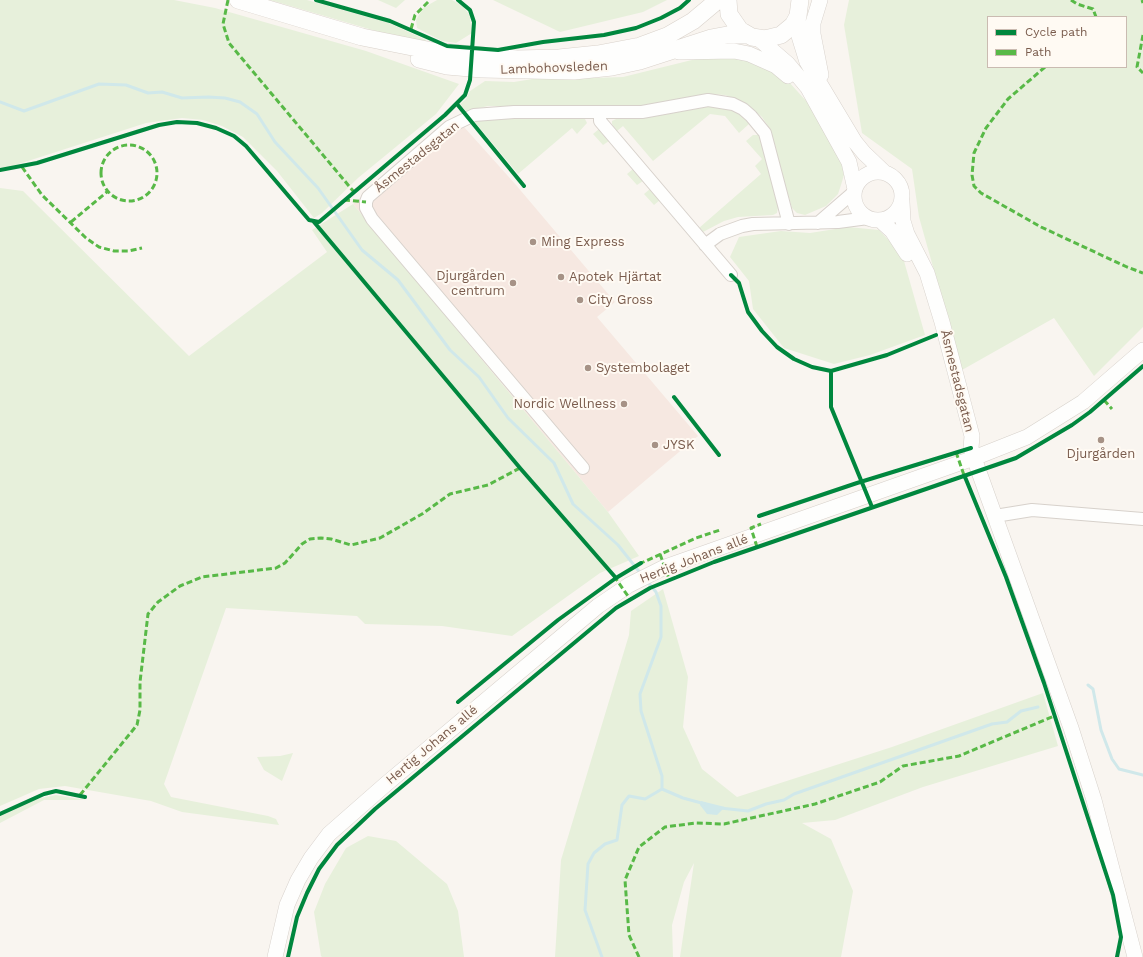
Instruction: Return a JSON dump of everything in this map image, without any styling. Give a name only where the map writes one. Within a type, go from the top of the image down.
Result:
[{"type":"main road","name":"Lambohovsleden","points":[[238,0],[362,37],[432,51],[465,56],[538,58],[598,54],[640,46],[667,36],[692,21],[718,0]]},
{"type":"main road","points":[[728,0],[732,20],[752,37]]},
{"type":"main road","name":"Lambohovsleden","points":[[362,37],[408,57],[447,66],[489,70],[574,70],[612,67],[669,53],[711,38],[727,35],[772,38],[781,35],[793,25],[801,6]]},
{"type":"street","points":[[820,0],[813,23],[813,34],[825,90]]},
{"type":"street","points":[[706,245],[720,234],[742,226],[874,219],[894,214],[902,202],[901,186],[894,178],[885,173],[859,148],[805,56],[799,36],[801,6]]},
{"type":"street","points":[[752,37],[799,74],[849,162],[855,190],[856,206],[861,213],[874,219]]},
{"type":"street","points":[[669,53],[734,51],[762,58],[776,66],[798,84],[818,107]]},
{"type":"street","name":"Åsmestadsgatan","points":[[584,468],[379,227],[368,213],[366,202],[368,197],[449,127],[467,117],[501,112],[600,114],[642,112],[708,100],[733,104],[743,109],[751,116],[764,133],[789,224]]},
{"type":"street","points":[[600,114],[600,121],[731,275]]},
{"type":"street","points":[[818,223],[855,190],[860,180],[867,175],[876,172],[885,173]]},
{"type":"street","name":"Åsmestadsgatan","points":[[902,202],[903,221],[907,234],[927,273],[942,322],[972,436],[973,453]]},
{"type":"street","name":"Åsmestadsgatan","points":[[874,219],[892,231],[904,246],[918,278],[929,312],[964,439],[973,453]]},
{"type":"street","name":"Hertig Johans allé","points":[[275,957],[287,905],[298,880],[311,858],[329,834],[386,784],[587,615],[629,585],[658,570],[973,453],[1027,436],[1045,427],[1083,402],[1143,350]]},
{"type":"street","points":[[973,453],[1071,728],[1114,872],[1135,957]]},
{"type":"street","points":[[995,516],[1032,510],[1143,519]]},
{"type":"shaded area","points":[[456,118],[516,185],[615,302],[597,317],[698,436],[608,512],[353,204]]},
{"type":"green space","points":[[0,0],[174,0],[215,8],[366,51],[459,84],[436,114],[358,178],[322,213],[314,218],[277,171],[243,137],[222,126],[203,120],[182,118],[146,123],[0,170]]},
{"type":"green space","points":[[270,0],[307,0],[389,23],[426,40],[424,44]]},
{"type":"green space","points":[[378,0],[405,0],[396,8]]},
{"type":"green space","points":[[437,0],[452,0],[463,6],[470,16],[472,33],[456,43],[442,41],[417,28],[416,20],[423,8]]},
{"type":"green space","points":[[493,0],[667,0],[643,12],[560,32]]},
{"type":"green space","points":[[849,0],[1143,0],[1143,327],[1094,376],[1054,318],[962,370],[919,217],[912,169],[862,133],[844,25]]},
{"type":"green space","points":[[704,57],[749,59],[788,81],[808,103],[836,149],[842,164],[844,175],[838,194],[826,206],[805,215],[797,213],[792,208],[768,126],[762,117],[751,108],[739,100],[725,95],[712,94],[658,105],[634,107],[488,106],[466,111],[460,104],[466,99],[470,91],[485,81],[514,82],[551,76],[591,78],[623,77]]},
{"type":"green space","points":[[713,106],[738,113],[748,120],[749,124],[739,133],[725,116],[710,114],[653,161],[623,126],[617,131],[612,124],[612,121],[616,119],[642,118]]},
{"type":"green space","points":[[508,118],[585,119],[587,123],[577,134],[572,128],[518,174],[474,121]]},
{"type":"green space","points":[[599,129],[609,141],[603,145],[593,134]]},
{"type":"green space","points":[[753,135],[759,135],[778,207],[777,213],[773,215],[738,217],[724,221],[703,232],[699,228],[761,174],[755,166],[762,159],[746,141]]},
{"type":"green space","points":[[633,169],[643,181],[637,185],[627,174]]},
{"type":"green space","points":[[0,188],[23,191],[189,356],[327,252],[312,230],[353,204],[608,512],[639,556],[600,573],[512,636],[442,626],[365,624],[357,616],[226,608],[164,784],[171,797],[268,816],[276,819],[279,825],[182,812],[151,801],[65,786],[39,789],[0,806]]},
{"type":"green space","points":[[650,189],[660,200],[654,205],[644,194]]},
{"type":"green space","points":[[848,227],[879,230],[902,254],[925,335],[870,355],[834,364],[784,348],[753,309],[749,281],[730,257],[739,237],[781,231],[810,233]]},
{"type":"green space","points":[[663,589],[688,677],[683,727],[702,769],[737,797],[892,747],[1043,693],[1058,746],[923,787],[835,820],[802,823],[831,839],[853,891],[841,957],[680,957],[694,863],[684,882],[672,925],[673,957],[555,957],[561,860],[629,635],[631,611]]},
{"type":"green space","points":[[293,753],[282,781],[264,770],[257,757],[280,756]]},
{"type":"green space","points":[[56,795],[86,800],[44,800],[0,823],[0,815],[36,799]]},
{"type":"green space","points":[[368,836],[396,841],[447,884],[458,911],[464,957],[321,956],[314,912],[325,884],[346,848]]},
{"type":"water","points":[[701,801],[725,807],[717,815],[707,814],[700,805]]},
{"type":"waterway","points":[[0,102],[24,111],[99,84],[126,85],[148,93],[162,92],[182,98],[225,98],[240,102],[257,114],[275,142],[318,188],[362,250],[398,280],[450,350],[479,377],[508,418],[554,463],[573,504],[618,545],[641,574]]},
{"type":"waterway","points":[[602,957],[585,910],[588,864],[594,853],[605,844],[617,840],[622,805],[629,796],[645,799],[662,789],[662,776],[641,711],[640,694],[661,637],[661,606],[656,592],[647,581]]},
{"type":"waterway","points":[[1088,685],[1093,689],[1101,730],[1112,759],[1119,769],[1143,775]]},
{"type":"waterway","points":[[720,808],[748,811],[766,804],[784,800],[794,794],[992,724],[1007,722],[1021,711],[1038,707]]},
{"type":"waterway","points":[[662,789],[683,798],[705,804]]},
{"type":"marked path","points":[[228,0],[223,24],[229,43],[354,192]]},
{"type":"marked path","points":[[411,29],[415,15],[430,0]]},
{"type":"marked path","points":[[1071,0],[1077,4],[1093,9],[1096,16]]},
{"type":"marked path","points":[[1143,35],[1137,67],[1143,73]]},
{"type":"marked path","points":[[1044,68],[1008,99],[986,128],[974,153],[972,175],[974,186],[981,193],[1041,227],[1143,273]]},
{"type":"marked path","points":[[129,145],[140,147],[149,153],[155,162],[157,173],[155,184],[149,193],[140,199],[129,201],[118,199],[109,193],[103,184],[101,173],[103,162],[109,153],[118,147],[129,145]]},
{"type":"marked path","points":[[22,167],[42,195],[86,238],[99,247],[114,251],[128,251],[142,248]]},
{"type":"marked path","points":[[71,222],[108,191]]},
{"type":"marked path","points":[[344,200],[366,202]]},
{"type":"marked path","points":[[1104,400],[1112,409]]},
{"type":"marked path","points":[[956,452],[965,478]]},
{"type":"marked path","points":[[80,795],[137,725],[140,710],[140,682],[148,614],[158,602],[180,586],[202,577],[276,568],[285,563],[302,544],[310,539],[331,539],[351,545],[380,538],[422,514],[450,494],[488,485],[520,468]]},
{"type":"marked path","points":[[757,547],[751,528],[761,524]]},
{"type":"marked path","points":[[639,564],[696,538],[720,530]]},
{"type":"marked path","points":[[660,554],[669,579]]},
{"type":"marked path","points":[[614,576],[630,599]]},
{"type":"marked path","points":[[639,957],[629,935],[625,880],[639,847],[665,827],[696,823],[724,824],[815,804],[880,782],[903,766],[959,756],[1054,716]]},
{"type":"cycle path","points":[[316,0],[390,21],[447,46],[498,50],[543,42],[604,35],[636,28],[661,18],[680,8],[689,0]]},
{"type":"cycle path","points":[[0,170],[37,163],[159,125],[177,122],[197,123],[216,128],[234,136],[246,146],[309,220],[319,222],[445,115],[465,95],[470,80],[474,22],[470,10],[458,0]]},
{"type":"cycle path","points":[[457,104],[524,186]]},
{"type":"cycle path","points":[[314,222],[520,468],[616,578]]},
{"type":"cycle path","points":[[731,275],[739,283],[748,312],[762,331],[777,347],[794,359],[812,367],[831,371],[887,355],[936,335]]},
{"type":"cycle path","points":[[288,957],[297,917],[307,893],[319,869],[337,845],[375,809],[616,608],[650,588],[714,562],[1016,458],[1072,425],[1090,412],[1143,366]]},
{"type":"cycle path","points":[[831,371],[831,407],[872,507]]},
{"type":"cycle path","points":[[674,397],[719,455]]},
{"type":"cycle path","points":[[759,516],[857,483],[971,448]]},
{"type":"cycle path","points":[[965,477],[1006,577],[1044,683],[1113,895],[1121,937],[1117,957]]},
{"type":"cycle path","points":[[458,702],[558,620],[616,578],[641,563]]},
{"type":"cycle path","points":[[0,814],[44,794],[56,791],[85,797]]},
{"type":"place","name":"Ming Express","points":[[533,242]]},
{"type":"place","name":"Apotek Hjärtat","points":[[561,277]]},
{"type":"place","name":"Djurgården centrum","points":[[513,283]]},
{"type":"place","name":"City Gross","points":[[580,300]]},
{"type":"place","name":"Systembolaget","points":[[588,368]]},
{"type":"place","name":"Nordic Wellness","points":[[624,404]]},
{"type":"place","name":"Djurgården","points":[[1101,440]]},
{"type":"place","name":"JYSK","points":[[655,445]]}]
